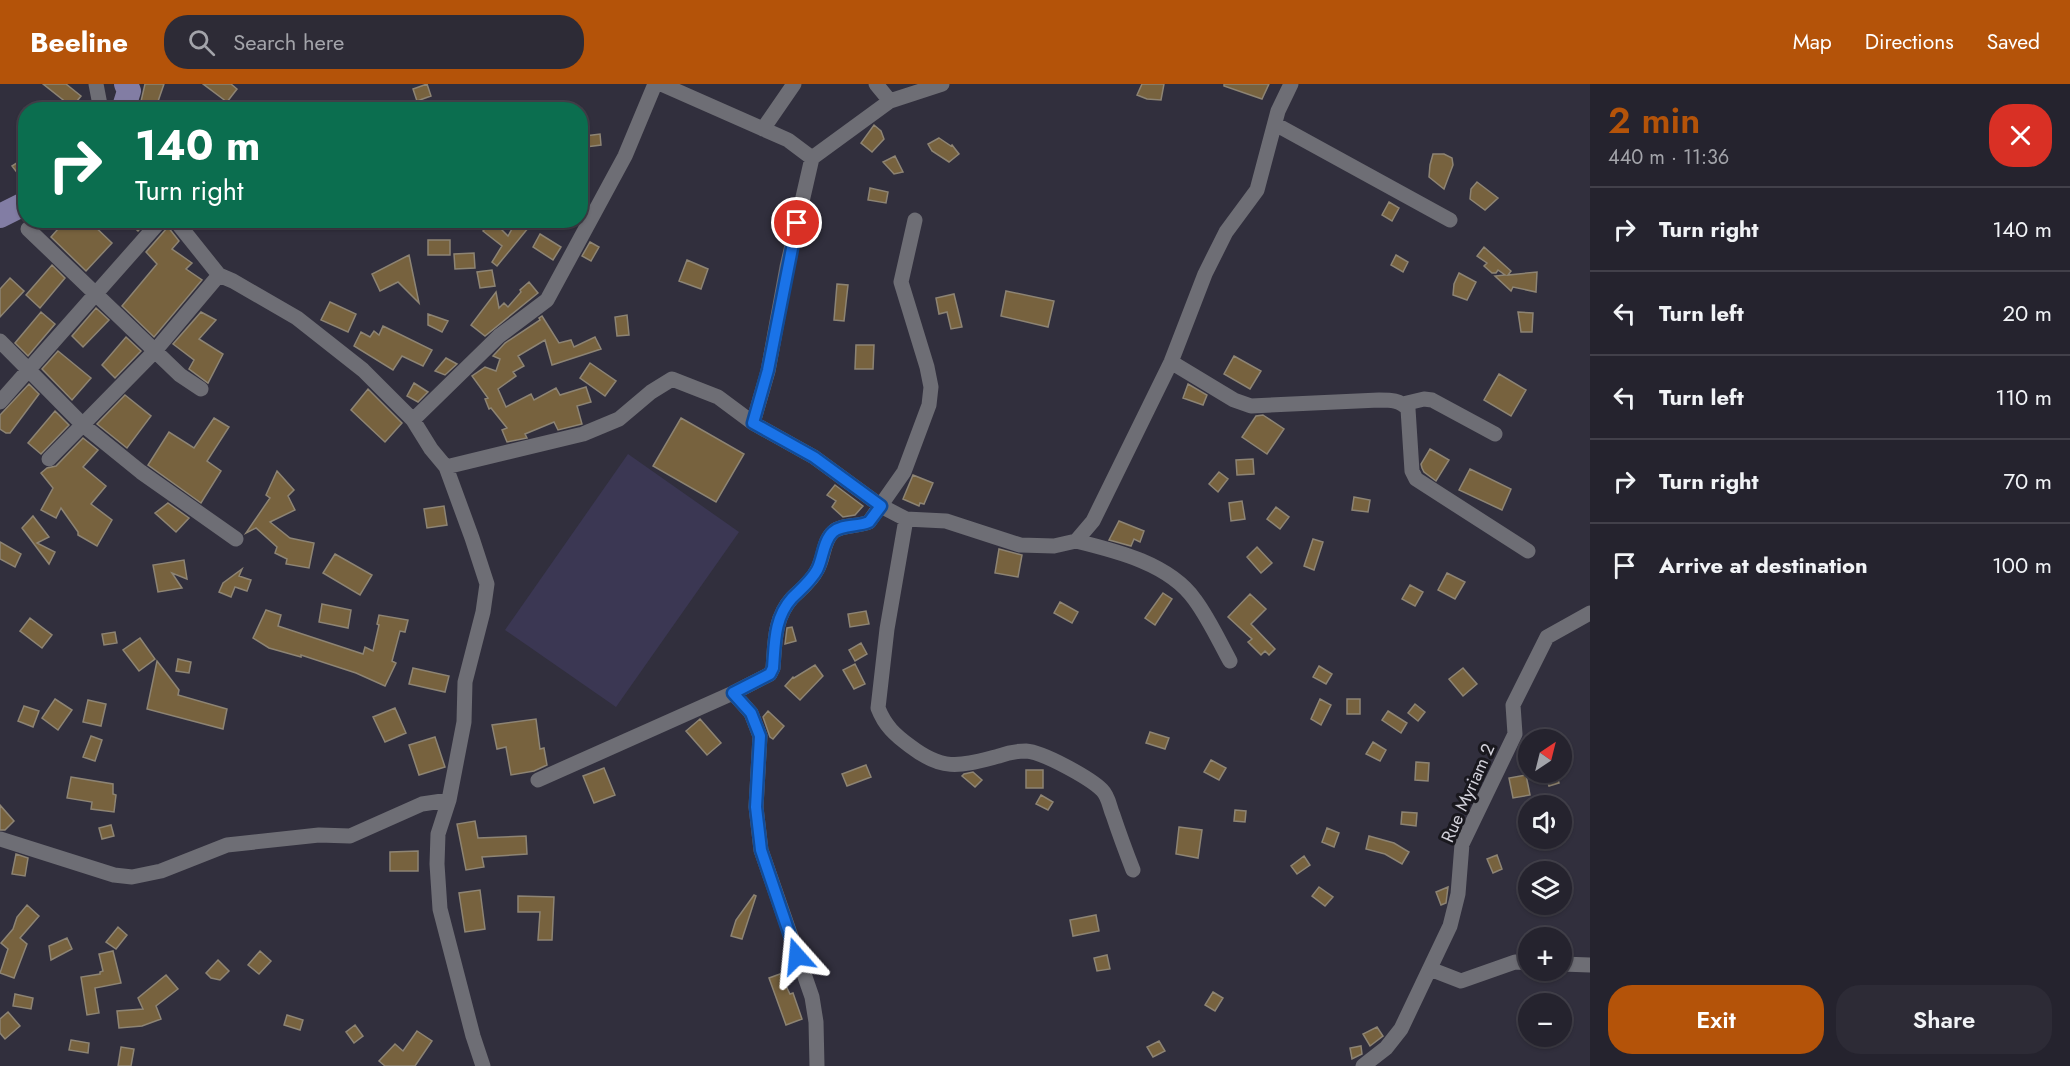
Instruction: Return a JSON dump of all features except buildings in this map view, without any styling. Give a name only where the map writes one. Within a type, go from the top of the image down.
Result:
[{"type":"street","points":[[96,84],[99,102]]},
{"type":"street","points":[[588,224],[625,156],[655,84]]},
{"type":"street","points":[[661,84],[788,140],[812,158]]},
{"type":"street","points":[[763,129],[794,84]]},
{"type":"street","points":[[876,84],[890,101]]},
{"type":"street","points":[[753,423],[768,370],[787,267],[812,158],[890,101],[942,84]]},
{"type":"street","points":[[1076,541],[1093,521],[1171,362],[1205,274],[1226,232],[1257,190],[1278,111],[1291,84]]},
{"type":"street","points":[[1275,124],[1450,220]]},
{"type":"street","points":[[538,780],[733,693],[770,674],[773,668],[776,629],[790,600],[815,574],[821,563],[826,542],[833,532],[869,522],[881,506],[904,472],[929,405],[931,387],[927,367],[901,282],[915,220]]},
{"type":"street","points":[[0,402],[154,228]]},
{"type":"street","points":[[181,228],[219,275],[297,318],[363,370],[413,420],[431,449],[446,467],[487,584],[483,612],[465,682],[464,722],[449,800],[438,834],[437,864],[440,909],[483,1066]]},
{"type":"street","points":[[413,420],[499,336],[547,300],[586,228]]},
{"type":"street","points":[[28,229],[154,352],[180,375],[201,389]]},
{"type":"street","points":[[49,459],[154,352],[219,275]]},
{"type":"street","points":[[0,341],[83,424],[141,472],[236,539]]},
{"type":"street","points":[[1171,362],[1234,400],[1251,406],[1379,400],[1394,400],[1403,404],[1408,409],[1412,471],[1416,479],[1528,551]]},
{"type":"street","points":[[446,467],[583,434],[619,419],[651,392],[672,379],[718,397],[753,423],[814,457],[881,506],[906,519],[946,521],[1020,545],[1054,546],[1076,541],[1113,551],[1158,570],[1173,578],[1196,600],[1230,662]]},
{"type":"street","points":[[1403,404],[1424,399],[1432,400],[1495,434]]},
{"type":"street","points":[[906,519],[878,708],[891,732],[926,759],[939,763],[960,766],[1009,753],[1027,751],[1053,759],[1102,789],[1108,798],[1111,812],[1134,870]]},
{"type":"street","name":"Rue Myriam 2","points":[[1363,1066],[1386,1048],[1401,1029],[1450,926],[1458,894],[1462,844],[1515,734],[1513,705],[1547,638],[1590,613]]},
{"type":"street","points":[[733,693],[751,713],[760,736],[756,807],[761,850],[812,998],[816,1022],[817,1066]]},
{"type":"street","points":[[0,839],[114,875],[132,877],[161,871],[227,845],[319,835],[350,836],[422,804],[449,800]]},
{"type":"street","points":[[1430,969],[1461,981],[1518,962]]},
{"type":"street","points":[[1572,964],[1590,965]]},
{"type":"shaded area","points":[[628,454],[739,532],[616,707],[505,630]]},
{"type":"waterway","points":[[126,84],[129,91],[126,102]]},
{"type":"waterway","points":[[0,216],[18,207]]},
{"type":"route","points":[[797,223],[768,370],[753,423],[814,457],[881,506],[869,522],[833,532],[826,542],[821,563],[815,574],[790,600],[779,619],[773,668],[770,674],[733,693],[751,713],[760,736],[756,807],[761,850],[797,956]]}]
